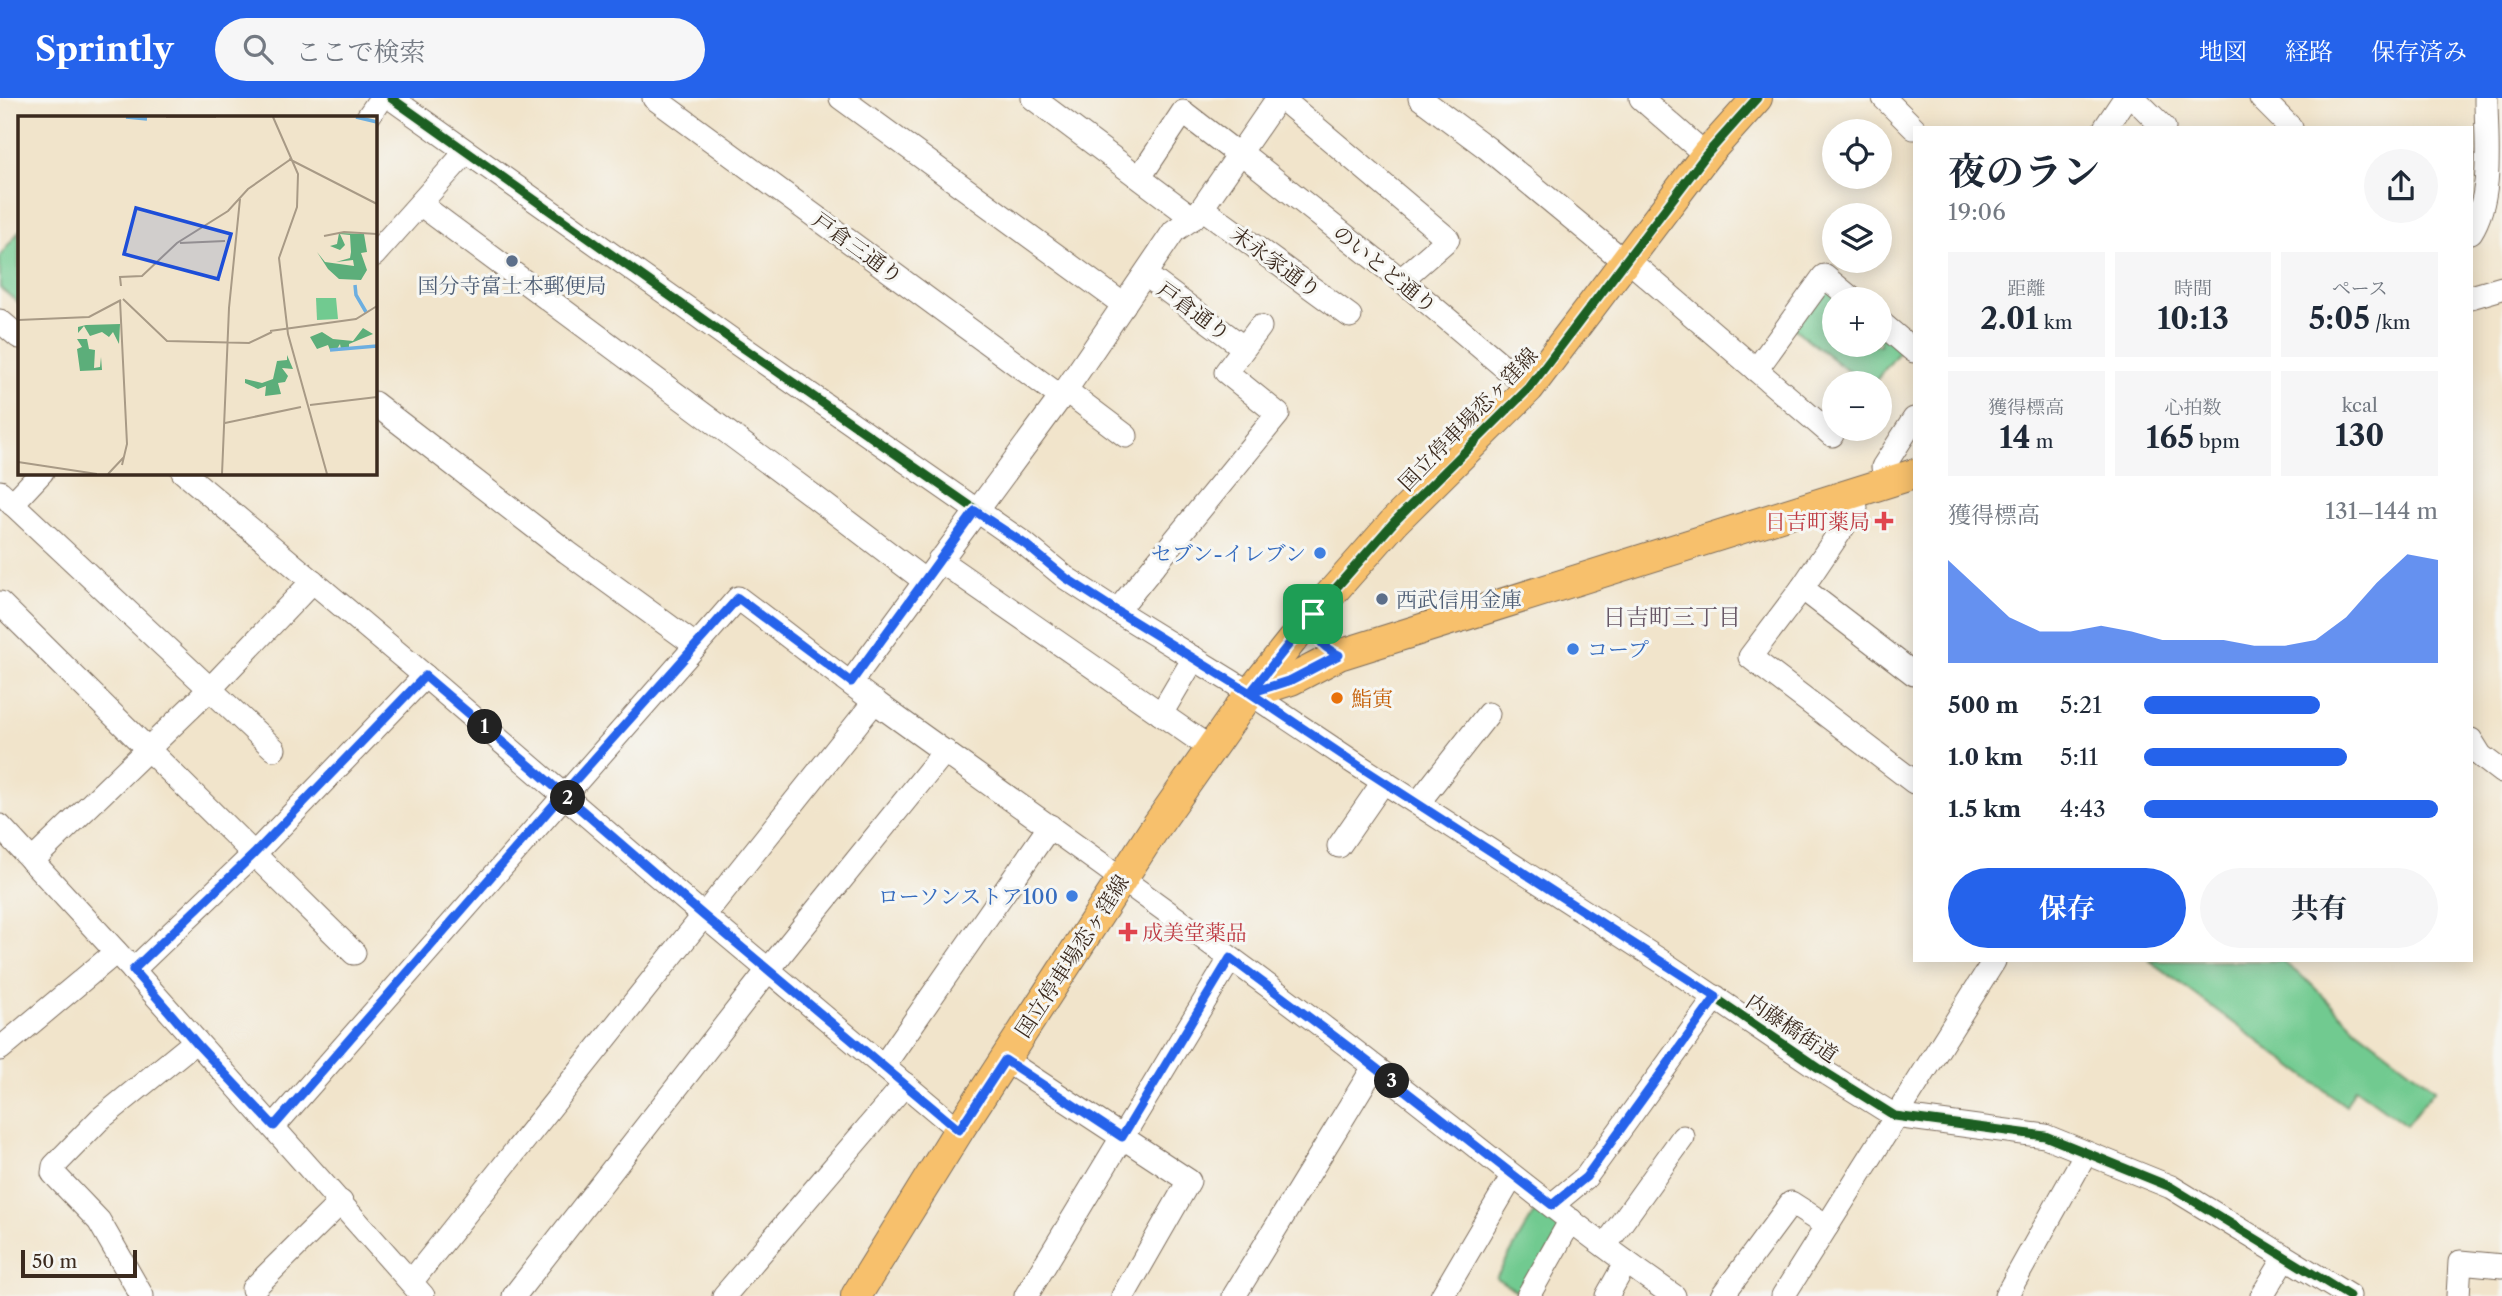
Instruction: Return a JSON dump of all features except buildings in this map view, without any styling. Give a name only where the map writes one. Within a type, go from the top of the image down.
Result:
[{"type":"main road","name":"国立停車場恋ヶ窪線","points":[[856,1296],[959,1130],[1122,878],[1250,693],[1313,614],[1395,521],[1529,388],[1706,155],[1757,98]]},
{"type":"main road","points":[[1250,693],[1291,680],[1339,655],[1900,478]]},
{"type":"main road","points":[[1313,614],[1313,626],[1318,641],[1327,650],[1339,655]]},
{"type":"street","points":[[369,116],[381,98]]},
{"type":"street","name":"内藤橋街道","points":[[391,98],[1025,544],[1066,578],[1250,693],[1716,997],[1808,1062],[1895,1116],[2045,1136],[2171,1187],[2349,1296]]},
{"type":"street","name":"戸倉三通り","points":[[654,98],[1063,394],[1126,436]]},
{"type":"street","points":[[841,98],[1124,305]]},
{"type":"street","name":"末永家通り","points":[[1033,98],[1140,177],[1350,316]]},
{"type":"street","points":[[851,682],[1063,394],[1174,231],[1197,213],[1279,98],[1448,239],[1401,280]]},
{"type":"street","points":[[1420,98],[1487,148],[1626,261],[1822,426]]},
{"type":"street","points":[[1642,98],[1706,155]]},
{"type":"street","points":[[1884,98],[1913,127]]},
{"type":"street","points":[[2261,98],[2289,126]]},
{"type":"street","points":[[2473,228],[2480,213],[2486,182],[2486,98]]},
{"type":"street","points":[[2106,126],[2123,100],[2161,126]]},
{"type":"street","name":"のいとど通り","points":[[1140,177],[1183,112],[1231,149],[1240,152],[1401,280],[1529,388]]},
{"type":"street","points":[[376,253],[466,152]]},
{"type":"street","points":[[420,204],[925,581]]},
{"type":"street","name":"戸倉通り","points":[[1146,275],[1243,347]]},
{"type":"street","points":[[1756,370],[1824,276],[1837,287]]},
{"type":"street","points":[[2473,296],[2502,288]]},
{"type":"street","points":[[0,321],[18,336]]},
{"type":"street","points":[[1117,611],[1278,414],[1226,372],[1260,327]]},
{"type":"street","points":[[1892,332],[1913,350]]},
{"type":"street","points":[[376,405],[567,552],[695,645]]},
{"type":"street","points":[[1900,478],[1883,467],[1913,421]]},
{"type":"street","points":[[39,474],[6,498],[274,749]]},
{"type":"street","points":[[185,474],[959,1130]]},
{"type":"street","points":[[1852,494],[1856,508],[1802,588],[1750,657],[1913,781]]},
{"type":"street","points":[[939,560],[1210,748]]},
{"type":"street","points":[[32,861],[211,689],[313,581]]},
{"type":"street","points":[[1802,588],[1913,673]]},
{"type":"street","points":[[274,1126],[738,598],[875,701],[1230,958],[1374,1067],[1512,1177],[1674,1296]]},
{"type":"street","points":[[0,603],[354,953]]},
{"type":"street","points":[[1161,714],[1194,659]]},
{"type":"street","points":[[133,970],[254,854],[425,676]]},
{"type":"street","points":[[0,826],[274,1126],[417,1289],[703,915],[875,701]]},
{"type":"street","points":[[1418,803],[1488,714]]},
{"type":"street","points":[[2473,743],[2481,756],[2502,772]]},
{"type":"street","points":[[514,1296],[769,969],[945,751]]},
{"type":"street","points":[[1339,846],[1384,782]]},
{"type":"street","points":[[884,1065],[1050,826]]},
{"type":"street","points":[[0,1049],[116,952]]},
{"type":"street","points":[[1026,1296],[1230,958]]},
{"type":"street","points":[[1783,1296],[1993,962]]},
{"type":"street","points":[[1552,1205],[1586,1177],[1716,997]]},
{"type":"street","points":[[142,1296],[99,1221],[53,1173],[54,1166],[100,1119],[195,1041]]},
{"type":"street","points":[[1005,1060],[1189,1181],[1123,1296]]},
{"type":"street","points":[[1234,1296],[1374,1067]]},
{"type":"street","points":[[724,1296],[905,1084]]},
{"type":"street","points":[[1605,1245],[1683,1137]]},
{"type":"street","points":[[2006,1296],[2086,1153]]},
{"type":"street","points":[[1442,1296],[1512,1177]]},
{"type":"street","points":[[253,1289],[341,1202]]},
{"type":"street","points":[[1722,1296],[1791,1203],[1827,1226]]},
{"type":"street","points":[[1528,1296],[1571,1220]]},
{"type":"street","points":[[2262,1296],[2285,1258]]},
{"type":"street","points":[[1607,1296],[1626,1262]]},
{"type":"street","points":[[2458,1296],[2460,1262],[2502,1266]]},
{"type":"green space","points":[[18,232],[18,302],[0,288],[0,256]]},
{"type":"green space","points":[[1825,282],[1831,287],[1822,287],[1822,351],[1791,326]]},
{"type":"green space","points":[[1892,337],[1903,347],[1884,371],[1848,371],[1830,357],[1892,357]]},
{"type":"green space","points":[[2151,962],[2283,962],[2309,982],[2353,1026],[2435,1089],[2406,1125],[2355,1088],[2346,1106]]},
{"type":"green space","points":[[1539,1204],[1565,1224],[1523,1295],[1496,1278]]},
{"type":"cycle path","points":[[391,98],[1025,544],[1066,578],[1250,693],[1895,1116],[2045,1136],[2171,1187],[2349,1296]]},
{"type":"cycle path","points":[[1250,693],[1313,614],[1395,521],[1529,388],[1706,155],[1757,98]]},
{"type":"place","name":"国分寺富士本郵便局","points":[[512,261]]},
{"type":"place","name":"日吉町薬局","points":[[1884,521]]},
{"type":"place","name":"セブン-イレブン","points":[[1320,553]]},
{"type":"place","name":"西武信用金庫","points":[[1382,599]]},
{"type":"place","name":"コープ","points":[[1573,649]]},
{"type":"place","name":"鮨寅","points":[[1337,698]]},
{"type":"place","name":"ローソンストア100","points":[[1072,896]]},
{"type":"place","name":"成美堂薬品","points":[[1128,932]]},
{"type":"district","name":"日吉町三丁目","points":[[1672,617]]},
{"type":"route","points":[[1313,614],[1250,693],[1066,578],[1025,544],[975,511],[851,682],[738,598],[563,794],[425,676],[254,854],[133,970],[274,1126],[563,794],[959,1130],[1005,1060],[1122,1137],[1230,958],[1460,1133],[1512,1177],[1552,1205],[1586,1177],[1716,997],[1250,693],[1291,680],[1339,655],[1327,650],[1318,641],[1313,626],[1313,614]]}]
